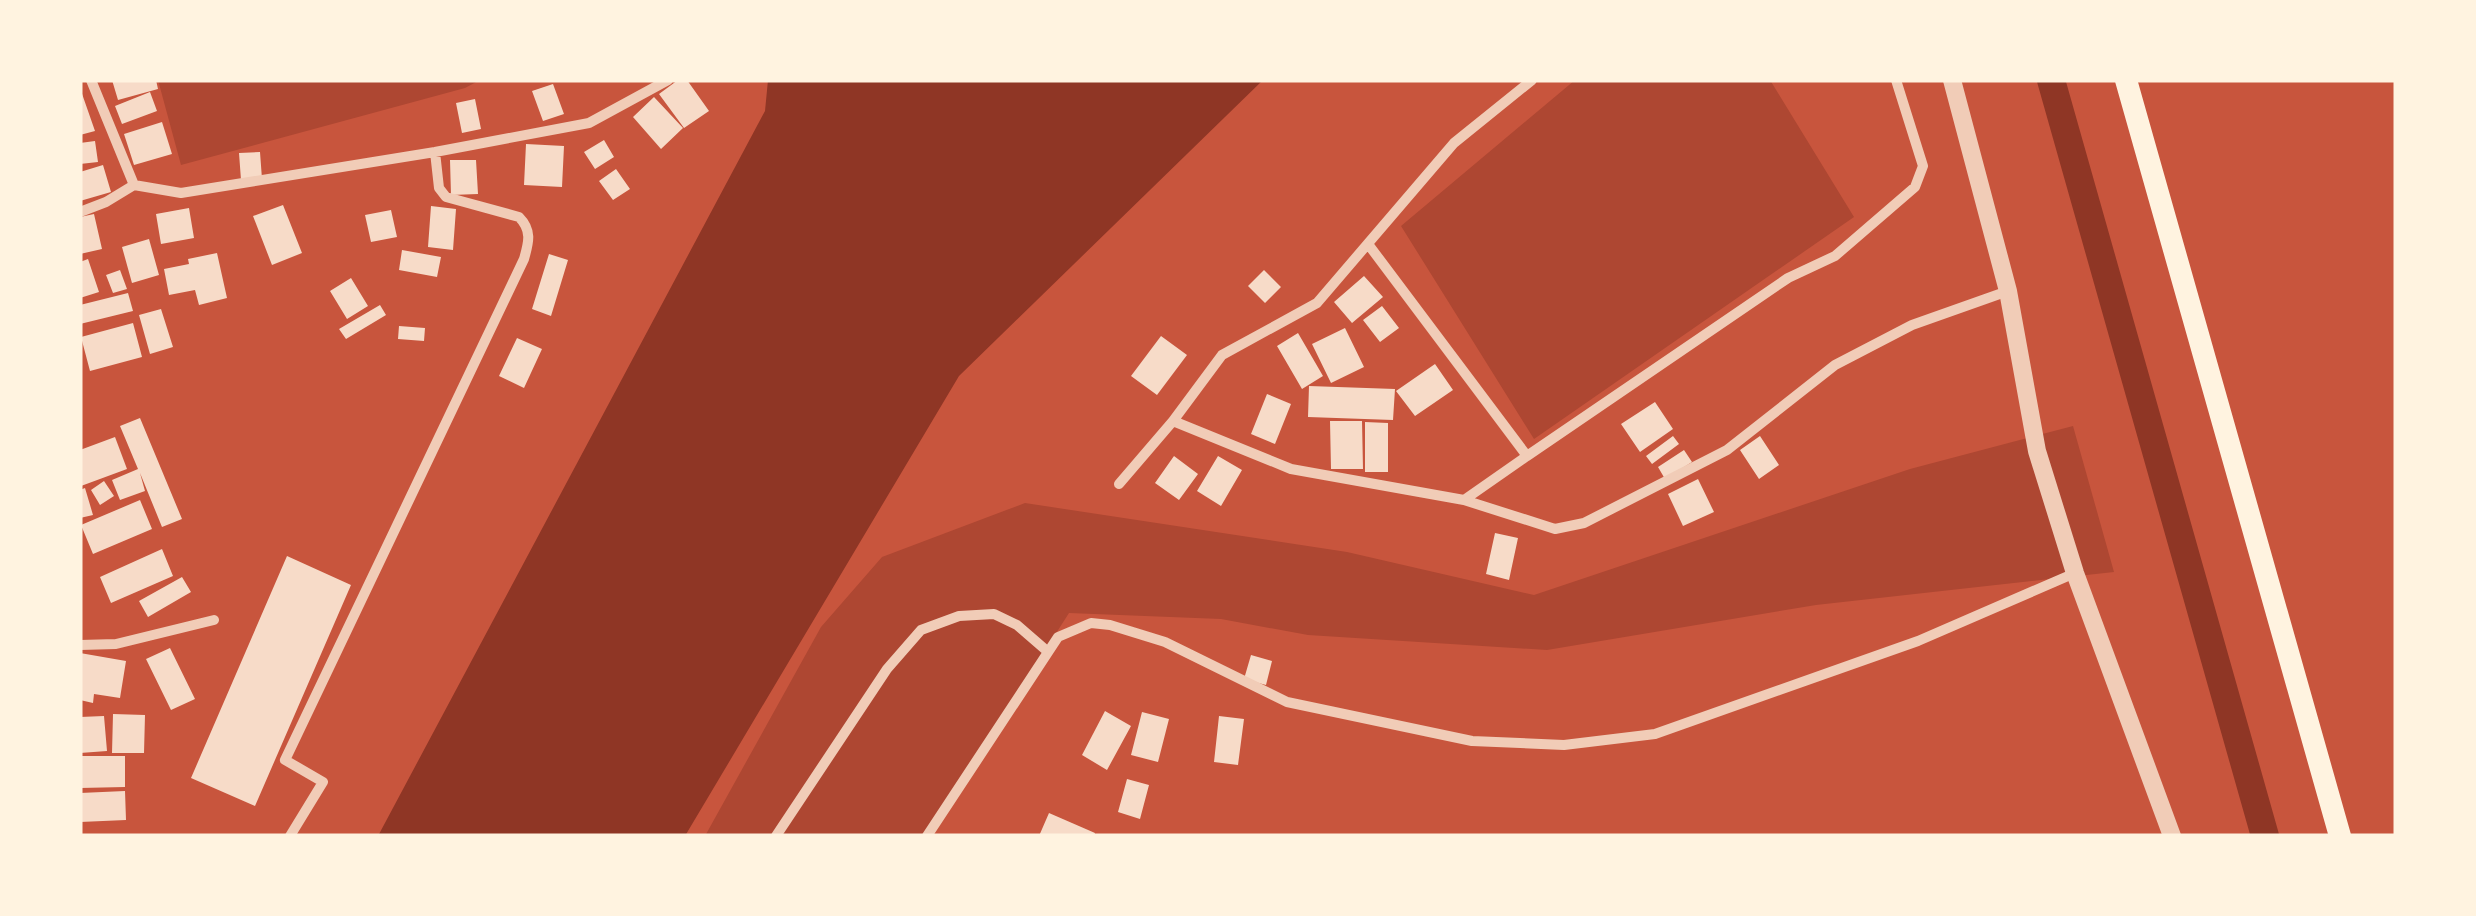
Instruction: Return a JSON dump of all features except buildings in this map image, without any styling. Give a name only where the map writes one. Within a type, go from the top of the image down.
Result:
[{"type":"main road","points":[[2126,80],[2340,836]]},
{"type":"street","points":[[91,80],[134,185]]},
{"type":"street","points":[[80,212],[134,185],[181,193],[589,124],[668,80]]},
{"type":"street","points":[[1118,484],[1222,356],[1317,303],[1454,143],[1532,80]]},
{"type":"street","points":[[1464,500],[1788,278],[1835,256],[1914,188],[1922,166],[1896,80]]},
{"type":"street","points":[[1952,80],[2008,291],[2036,451],[2075,573],[2172,836]]},
{"type":"street","points":[[290,836],[323,782],[285,760],[529,242],[526,224],[519,217],[446,197],[439,188],[436,152]]},
{"type":"street","points":[[1368,244],[1527,456]]},
{"type":"street","points":[[1172,421],[1291,469],[1464,500],[1555,529],[1584,522],[1727,450],[1835,365],[1912,325],[2008,291]]},
{"type":"street","points":[[926,836],[1058,636],[1091,623],[1165,642],[1287,702],[1472,741],[1564,744],[1655,734],[1918,641],[2075,573]]},
{"type":"street","points":[[776,836],[887,668],[921,630],[959,616],[994,614],[1017,625],[1046,652]]},
{"type":"street","points":[[80,646],[116,644],[214,620]]},
{"type":"shaded area","points":[[158,80],[480,80],[465,88],[181,165]]},
{"type":"shaded area","points":[[768,80],[1263,80],[959,376],[685,836],[378,836],[765,111]]},
{"type":"shaded area","points":[[1575,80],[1770,80],[1854,217],[1534,439],[1401,226]]},
{"type":"shaded area","points":[[2073,426],[2114,572],[1816,605],[1547,650],[1308,635],[1221,619],[1069,613],[926,836],[705,836],[821,627],[882,557],[1025,503],[1347,552],[1534,595],[1910,469]]},
{"type":"waterway","points":[[2051,80],[2265,836]]}]
